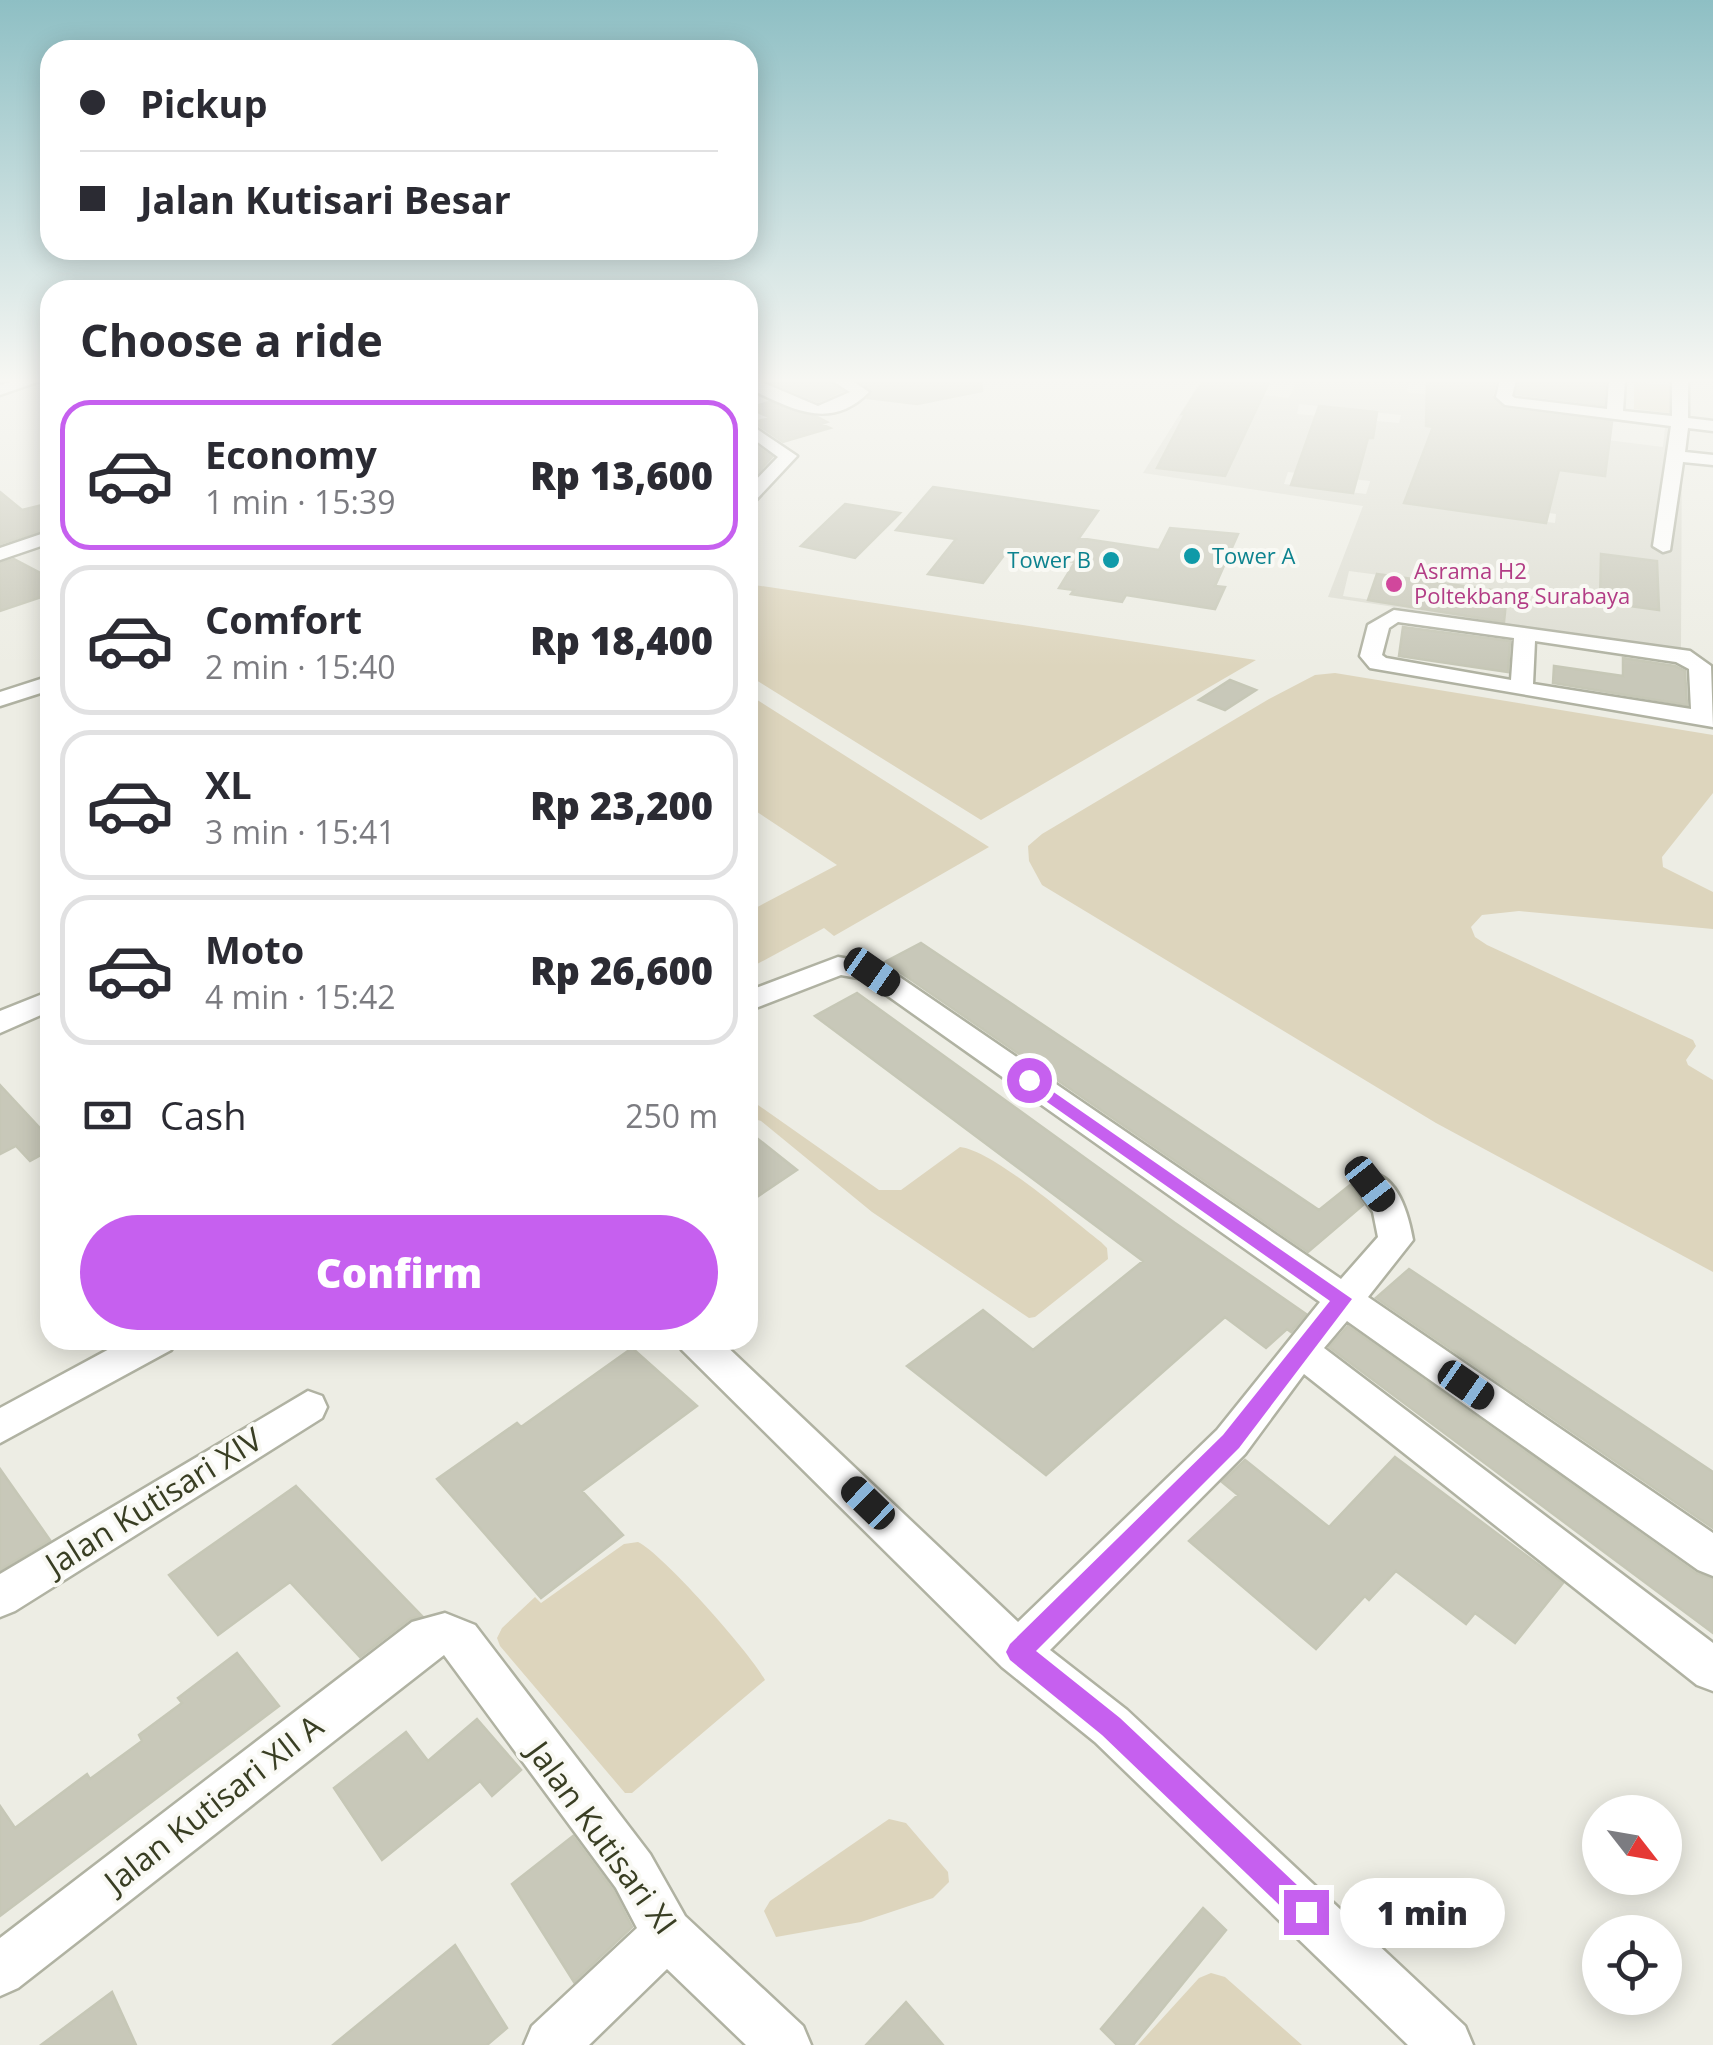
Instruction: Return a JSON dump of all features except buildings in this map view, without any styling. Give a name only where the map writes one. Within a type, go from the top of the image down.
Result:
[{"type":"street","points":[[1663,546],[1673,475]]},
{"type":"street","points":[[0,526],[26,545]]},
{"type":"street","points":[[0,554],[40,540]]},
{"type":"street","points":[[1394,616],[1525,632],[1693,659],[1700,666],[1708,719],[1385,666],[1371,656],[1379,625],[1394,616]]},
{"type":"street","points":[[1521,689],[1525,632]]},
{"type":"street","points":[[0,698],[40,686]]},
{"type":"street","points":[[758,998],[838,966],[872,972],[1713,1557]]},
{"type":"street","points":[[0,1023],[40,1005]]},
{"type":"street","points":[[1018,1652],[1231,1442],[1300,1350],[1396,1240],[1390,1210],[1370,1184]]},
{"type":"street","points":[[0,1427],[140,1350]]},
{"type":"street","points":[[705,1350],[817,1454],[1018,1652],[1111,1726],[1446,2045]]},
{"type":"street","points":[[1300,1350],[1713,1670]]},
{"type":"street","name":"Jalan Kutisari XIV","points":[[0,1598],[308,1407]]},
{"type":"street","name":"Jalan Kutisari XI","points":[[428,1637],[445,1634],[459,1640],[633,1871],[668,1934],[784,2045]]},
{"type":"street","name":"Jalan Kutisari XII A","points":[[0,1970],[428,1637]]},
{"type":"street","points":[[551,2045],[668,1934]]},
{"type":"shaded area","points":[[1159,475],[1287,475],[1284,484],[1366,494],[1370,481],[1319,475],[1682,475],[1681,650],[1328,597],[1363,506]],"holes":[[[1406,494],[1556,514],[1555,523],[1404,503]],[[1608,555],[1657,561],[1659,609],[1600,601],[1601,558]],[[1349,571],[1507,592],[1505,619],[1343,596]]]},
{"type":"shaded area","points":[[758,585],[1256,660],[981,820],[758,681]]},
{"type":"shaded area","points":[[1335,673],[1713,735],[1713,793],[1662,857],[1663,867],[1713,892],[1713,929],[1519,911],[1482,915],[1471,927],[1475,937],[1487,945],[1693,1040],[1696,1046],[1686,1060],[1688,1065],[1713,1080],[1713,1272],[1436,1123],[1042,885],[1029,861],[1028,846],[1042,834],[1269,699],[1315,675]]},
{"type":"shaded area","points":[[758,700],[989,847],[834,936],[824,928],[758,964],[758,907],[837,865],[758,813]]},
{"type":"shaded area","points":[[758,1105],[879,1190],[901,1190],[960,1147],[975,1151],[1012,1173],[1101,1242],[1107,1248],[1108,1259],[1029,1318],[872,1212],[761,1121]]},
{"type":"shaded area","points":[[638,1542],[706,1606],[765,1680],[632,1793],[625,1793],[497,1638],[502,1628],[535,1597],[541,1603],[624,1544]]},
{"type":"shaded area","points":[[889,1819],[906,1823],[948,1872],[949,1882],[933,1898],[861,1922],[776,1937],[764,1911],[770,1901]]},
{"type":"shaded area","points":[[1211,1973],[1225,1977],[1302,2045],[1138,2045],[1199,1978]]},
{"type":"place","name":"Tower A","points":[[1192,556]]},
{"type":"place","name":"Tower B","points":[[1111,560]]},
{"type":"place","name":"Asrama H2 Poltekbang Surabaya","points":[[1394,584]]},
{"type":"route","points":[[1029,1080],[1342,1299],[1231,1442],[1018,1652],[1111,1726],[1306,1912]]}]
